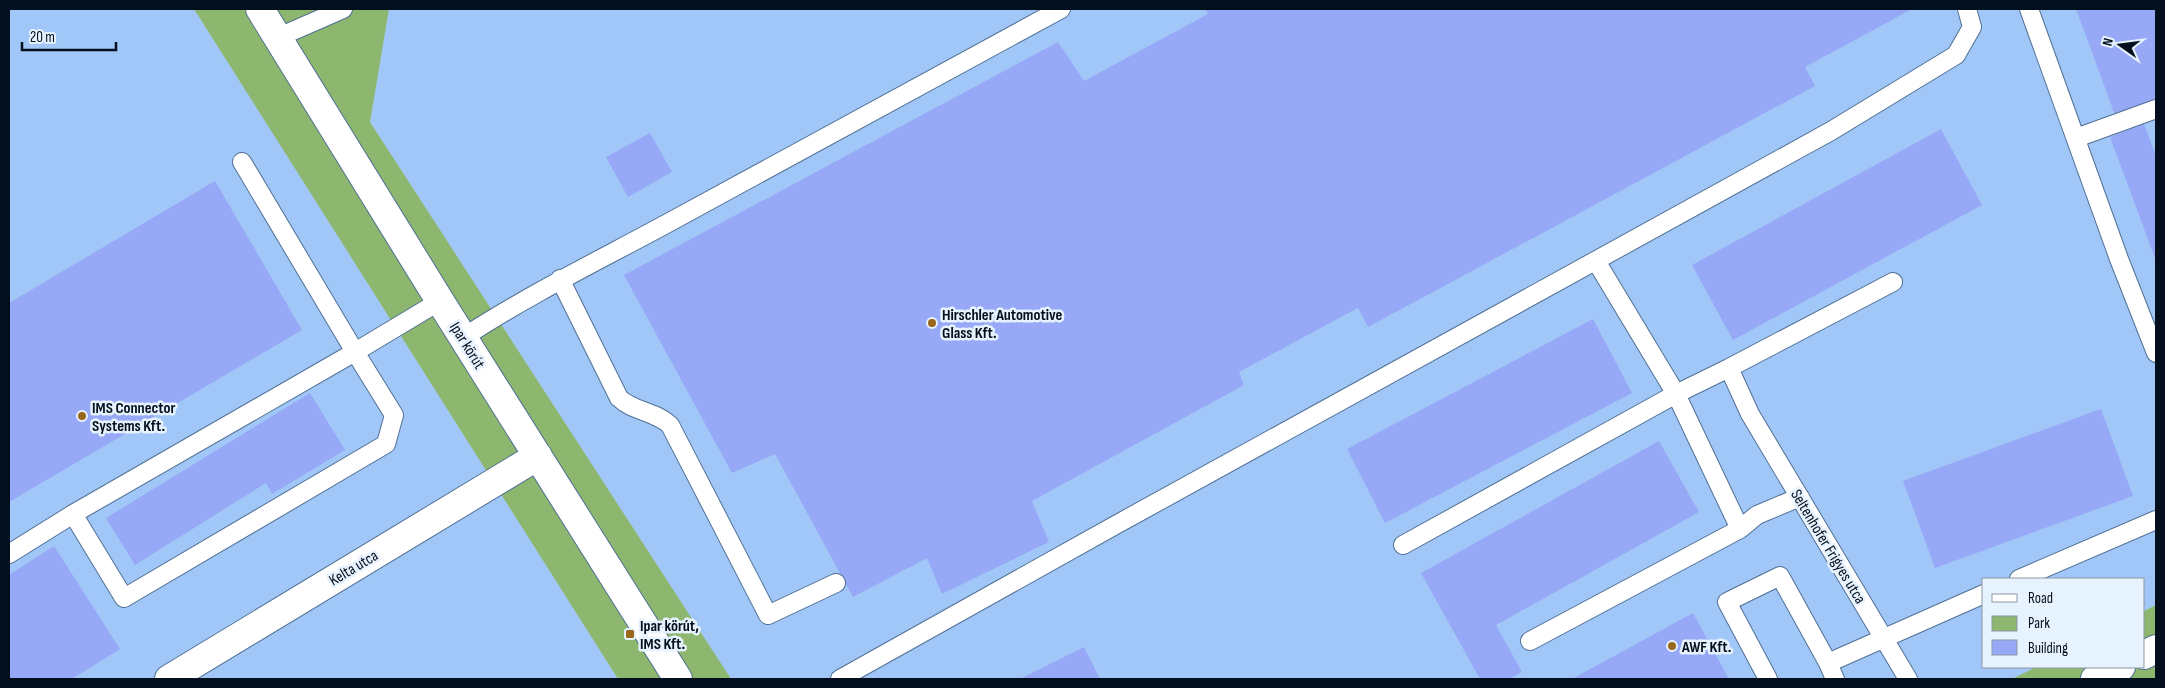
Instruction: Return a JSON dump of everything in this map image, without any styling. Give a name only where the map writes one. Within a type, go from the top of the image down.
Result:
[{"type":"street","name":"Ipar körút","points":[[260,9],[676,679]]},
{"type":"street","name":"Kelta utca","points":[[169,679],[538,456]]},
{"type":"street","points":[[2095,679],[2119,668]]},
{"type":"lane","points":[[278,37],[343,9]]},
{"type":"lane","points":[[464,337],[508,308],[560,279],[651,232],[1061,9]]},
{"type":"lane","points":[[840,679],[1831,131],[1956,55],[1972,27],[1967,9]]},
{"type":"lane","points":[[2029,9],[2119,259],[2156,353]]},
{"type":"lane","points":[[2076,138],[2156,109]]},
{"type":"lane","points":[[73,514],[124,598],[386,444],[394,415],[242,162]]},
{"type":"lane","points":[[1596,261],[1676,394],[1740,529]]},
{"type":"lane","points":[[560,279],[619,398],[635,409],[654,414],[670,425],[768,615],[836,583]]},
{"type":"lane","points":[[1403,546],[1676,394],[1893,282]]},
{"type":"lane","points":[[9,554],[73,514],[356,352],[440,301]]},
{"type":"lane","name":"Seltenhofer Frigyes utca","points":[[1729,368],[1750,414],[1908,679]]},
{"type":"lane","points":[[1530,641],[1740,529],[1757,515],[1800,498]]},
{"type":"lane","points":[[2020,578],[2156,520]]},
{"type":"lane","points":[[1768,679],[1728,602],[1780,576],[1835,679]]},
{"type":"lane","points":[[1828,663],[1883,637],[1982,595]]},
{"type":"shaded area","points":[[9,9],[194,9],[618,679],[9,679]]},
{"type":"shaded area","points":[[389,9],[2156,9],[2156,605],[2145,610],[2145,578],[1982,578],[1982,668],[2034,668],[2012,679],[731,679],[370,122]]},
{"type":"green space","points":[[194,9],[389,9],[370,122],[731,679],[618,679]]},
{"type":"green space","points":[[2156,605],[2156,679],[2012,679],[2034,668],[2145,668],[2145,610]]},
{"type":"building","points":[[1205,9],[1912,9],[1805,67],[1815,86],[1368,327],[1358,308],[1239,372],[1244,385],[1032,501],[1049,542],[942,594],[927,558],[853,597],[775,454],[732,473],[624,275],[1058,42],[1084,81],[1208,14]]},
{"type":"building","points":[[2076,9],[2156,9],[2156,100],[2115,115]]},
{"type":"building","points":[[2144,124],[2156,156],[2156,261],[2110,137]]},
{"type":"building","points":[[1941,129],[1982,205],[1733,340],[1692,265]]},
{"type":"building","points":[[650,133],[672,172],[628,197],[606,157]]},
{"type":"building","name":"IMS Connector Systems Kft.","points":[[215,181],[302,330],[9,502],[9,303]]},
{"type":"building","points":[[1593,319],[1632,393],[1385,523],[1347,449]]},
{"type":"building","points":[[310,393],[345,450],[272,494],[266,483],[135,565],[106,518]]},
{"type":"building","points":[[2101,409],[2133,496],[1935,568],[1903,481]]},
{"type":"building","points":[[1659,441],[1699,512],[1496,625],[1522,672],[1509,679],[1480,679],[1421,573]]},
{"type":"building","points":[[54,546],[120,649],[72,679],[9,679],[9,575]]},
{"type":"building","name":"AWF Kft.","points":[[1693,613],[1729,679],[1572,679]]},
{"type":"building","points":[[1084,647],[1100,679],[1020,679]]},
{"type":"place","name":"Hirschler Automotive Glass Kft.","points":[[932,323]]},
{"type":"place","name":"IMS Connector Systems Kft.","points":[[82,416]]},
{"type":"place","name":"Ipar körút, IMS Kft.","points":[[630,634]]},
{"type":"place","name":"AWF Kft.","points":[[1672,646]]}]
